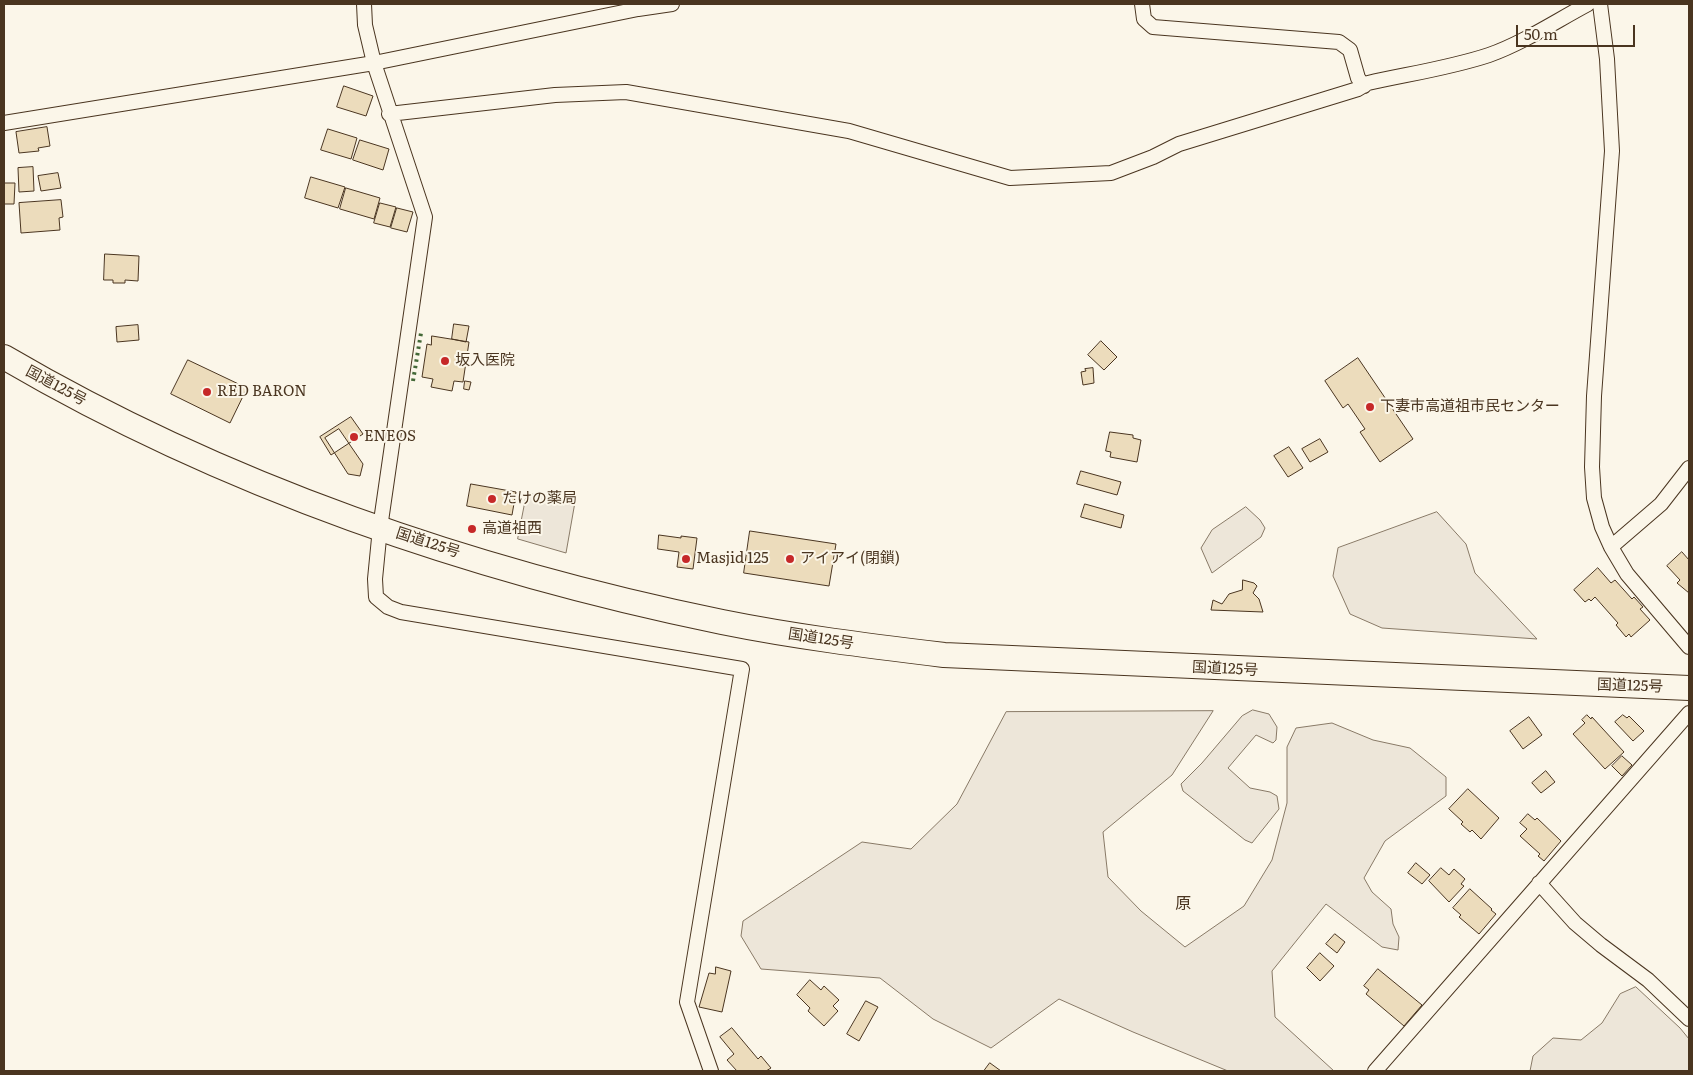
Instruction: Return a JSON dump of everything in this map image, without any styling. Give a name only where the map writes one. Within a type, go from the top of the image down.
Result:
[{"type":"highway","name":"国道125号","points":[[4,357],[108,413],[282,492],[380,528],[506,568],[564,585],[723,622],[841,643],[944,655],[1689,688]]},
{"type":"street","points":[[364,4],[365,25],[374,63],[389,114],[425,217],[380,528],[375,579],[376,597],[388,607],[401,612],[742,669],[687,1002],[711,1071]]},
{"type":"street","points":[[4,123],[374,63],[638,6],[672,4]]},
{"type":"street","points":[[1142,4],[1144,20],[1153,27],[1338,42],[1350,50],[1358,78],[1364,86]]},
{"type":"street","points":[[389,114],[555,95],[626,92],[849,131],[1010,178],[1111,173],[1153,158],[1179,144],[1358,90],[1368,83],[1461,63],[1490,54],[1588,4]]},
{"type":"street","points":[[1600,4],[1607,59],[1612,151],[1594,396],[1592,467],[1594,498],[1602,526],[1611,547],[1627,574],[1689,647]]},
{"type":"street","points":[[1611,547],[1661,504],[1689,468]]},
{"type":"street","points":[[1375,1071],[1689,713]]},
{"type":"street","points":[[1539,883],[1575,922],[1601,945],[1648,980],[1689,1019]]},
{"type":"shaded area","points":[[527,493],[575,502],[566,553],[518,539]]},
{"type":"shaded area","points":[[1246,507],[1260,520],[1265,528],[1261,537],[1212,573],[1201,548],[1212,530]]},
{"type":"shaded area","points":[[1437,512],[1466,544],[1475,573],[1537,639],[1382,628],[1350,614],[1333,576],[1338,548]]},
{"type":"shaded area","points":[[1253,710],[1269,714],[1277,727],[1276,740],[1273,743],[1256,735],[1228,768],[1250,788],[1270,792],[1277,796],[1279,809],[1252,843],[1245,840],[1183,791],[1181,784],[1202,763],[1242,716]]},
{"type":"shaded area","points":[[1213,711],[1172,775],[1103,832],[1108,877],[1141,911],[1185,947],[1244,906],[1272,860],[1287,803],[1287,747],[1296,728],[1332,723],[1373,740],[1410,748],[1446,777],[1446,796],[1385,841],[1364,878],[1372,892],[1391,909],[1393,924],[1399,937],[1398,950],[1382,947],[1326,904],[1272,971],[1275,1017],[1334,1071],[1228,1071],[1059,999],[991,1048],[933,1019],[880,978],[761,969],[741,936],[743,921],[862,842],[911,849],[957,804],[1006,712]]},
{"type":"shaded area","points":[[1636,987],[1680,1028],[1689,1039],[1689,1071],[1530,1071],[1533,1056],[1553,1038],[1581,1040],[1602,1023],[1620,994]]},
{"type":"building","points":[[344,86],[373,96],[366,116],[337,107]]},
{"type":"building","points":[[47,127],[50,146],[38,148],[39,151],[19,153],[16,132]]},
{"type":"building","points":[[328,129],[357,138],[351,159],[321,150]]},
{"type":"building","points":[[360,140],[389,149],[383,170],[353,160]]},
{"type":"building","points":[[33,167],[34,191],[19,192],[18,168]]},
{"type":"building","points":[[58,173],[61,188],[41,191],[38,176]]},
{"type":"building","points":[[311,177],[345,187],[338,208],[305,198]]},
{"type":"building","points":[[4,183],[15,183],[14,204],[4,204]]},
{"type":"building","points":[[346,188],[380,198],[374,219],[340,209]]},
{"type":"building","points":[[61,200],[63,217],[59,218],[60,230],[21,233],[19,203]]},
{"type":"building","points":[[380,203],[396,207],[390,227],[374,223]]},
{"type":"building","points":[[397,208],[413,212],[407,232],[391,228]]},
{"type":"building","points":[[105,254],[139,256],[138,281],[125,280],[125,283],[113,283],[113,280],[104,280]]},
{"type":"building","points":[[454,324],[469,326],[466,342],[452,339]]},
{"type":"building","points":[[138,325],[139,340],[117,342],[116,327]]},
{"type":"building","name":"坂入医院","points":[[432,336],[469,342],[463,382],[454,381],[452,391],[431,387],[433,379],[422,377],[427,344],[431,345]]},
{"type":"building","points":[[1101,341],[1117,357],[1104,370],[1088,355]]},
{"type":"building","points":[[1358,358],[1413,439],[1380,462],[1360,432],[1365,429],[1348,404],[1343,408],[1325,381]]},
{"type":"building","points":[[188,360],[247,388],[230,423],[171,394]]},
{"type":"building","points":[[1093,368],[1094,383],[1083,385],[1081,372],[1086,371],[1085,369]]},
{"type":"building","points":[[465,381],[471,382],[469,390],[464,389]]},
{"type":"building","points":[[351,417],[363,434],[331,455],[320,437]]},
{"type":"building","points":[[339,429],[363,464],[360,476],[348,474],[325,438]]},
{"type":"building","points":[[1110,432],[1133,435],[1133,438],[1141,440],[1137,462],[1110,457],[1111,452],[1106,451]]},
{"type":"building","points":[[1320,439],[1328,452],[1310,462],[1302,449]]},
{"type":"building","points":[[1289,447],[1303,468],[1288,477],[1274,456]]},
{"type":"building","points":[[1081,471],[1121,482],[1117,495],[1077,484]]},
{"type":"building","name":"たけの薬局","points":[[471,484],[516,492],[512,515],[467,506]]},
{"type":"building","points":[[1085,504],[1124,515],[1121,528],[1081,517]]},
{"type":"building","name":"アイアイ(閉鎖)","points":[[750,531],[836,544],[829,586],[744,573]]},
{"type":"building","name":"Masjid 125","points":[[659,535],[697,538],[693,569],[677,567],[679,552],[658,549]]},
{"type":"building","points":[[1682,552],[1689,560],[1689,593],[1677,583],[1680,580],[1667,566]]},
{"type":"building","points":[[1598,568],[1611,583],[1615,580],[1632,599],[1634,597],[1643,607],[1640,609],[1650,620],[1631,637],[1629,634],[1626,637],[1616,625],[1618,623],[1595,597],[1591,601],[1589,599],[1585,602],[1574,590]]},
{"type":"building","points":[[1243,580],[1254,583],[1257,586],[1253,593],[1259,599],[1263,612],[1211,610],[1213,600],[1222,604],[1229,594],[1242,590]]},
{"type":"building","points":[[1587,715],[1591,719],[1592,717],[1624,752],[1605,769],[1573,734],[1585,723],[1582,720]]},
{"type":"building","points":[[1623,715],[1627,718],[1629,716],[1644,731],[1633,741],[1615,722]]},
{"type":"building","points":[[1529,717],[1542,735],[1523,749],[1510,731]]},
{"type":"building","points":[[1622,756],[1632,765],[1622,776],[1612,766]]},
{"type":"building","points":[[1546,771],[1555,782],[1541,793],[1532,783]]},
{"type":"building","points":[[1468,789],[1499,818],[1481,839],[1472,830],[1470,832],[1461,824],[1463,822],[1449,809]]},
{"type":"building","points":[[1528,814],[1535,820],[1537,818],[1561,841],[1544,861],[1538,856],[1540,854],[1520,836],[1527,829],[1520,823]]},
{"type":"building","points":[[1416,863],[1430,875],[1422,884],[1408,873]]},
{"type":"building","points":[[1441,868],[1449,875],[1454,869],[1465,879],[1461,884],[1464,886],[1449,902],[1429,881]]},
{"type":"building","points":[[1470,889],[1496,914],[1479,934],[1459,917],[1461,915],[1453,908]]},
{"type":"building","points":[[1335,934],[1345,942],[1337,953],[1326,944]]},
{"type":"building","points":[[1320,953],[1334,966],[1320,981],[1307,968]]},
{"type":"building","points":[[716,967],[731,971],[722,1012],[699,1007],[709,973],[715,974]]},
{"type":"building","points":[[1378,969],[1422,1005],[1404,1026],[1366,994],[1369,990],[1364,986]]},
{"type":"building","points":[[810,980],[821,990],[824,986],[839,1000],[833,1006],[838,1011],[824,1026],[808,1011],[810,1008],[797,995]]},
{"type":"building","points":[[866,1001],[878,1007],[859,1041],[847,1034]]},
{"type":"building","points":[[732,1028],[758,1059],[761,1056],[771,1068],[766,1071],[737,1071],[727,1060],[734,1054],[720,1037]]},
{"type":"building","points":[[990,1063],[1001,1071],[984,1071]]},
{"type":"hedge","points":[[413,381],[421,333]]},
{"type":"place","name":"坂入医院","points":[[445,361]]},
{"type":"place","name":"RED BARON","points":[[207,392]]},
{"type":"place","name":"下妻市高道祖市民センター","points":[[1370,407]]},
{"type":"place","name":"ENEOS","points":[[354,437]]},
{"type":"place","name":"たけの薬局","points":[[492,499]]},
{"type":"place","name":"高道祖西","points":[[472,529]]},
{"type":"place","name":"Masjid 125","points":[[686,559]]},
{"type":"place","name":"アイアイ(閉鎖)","points":[[790,559]]},
{"type":"district","name":"原","points":[[1183,904]]}]
